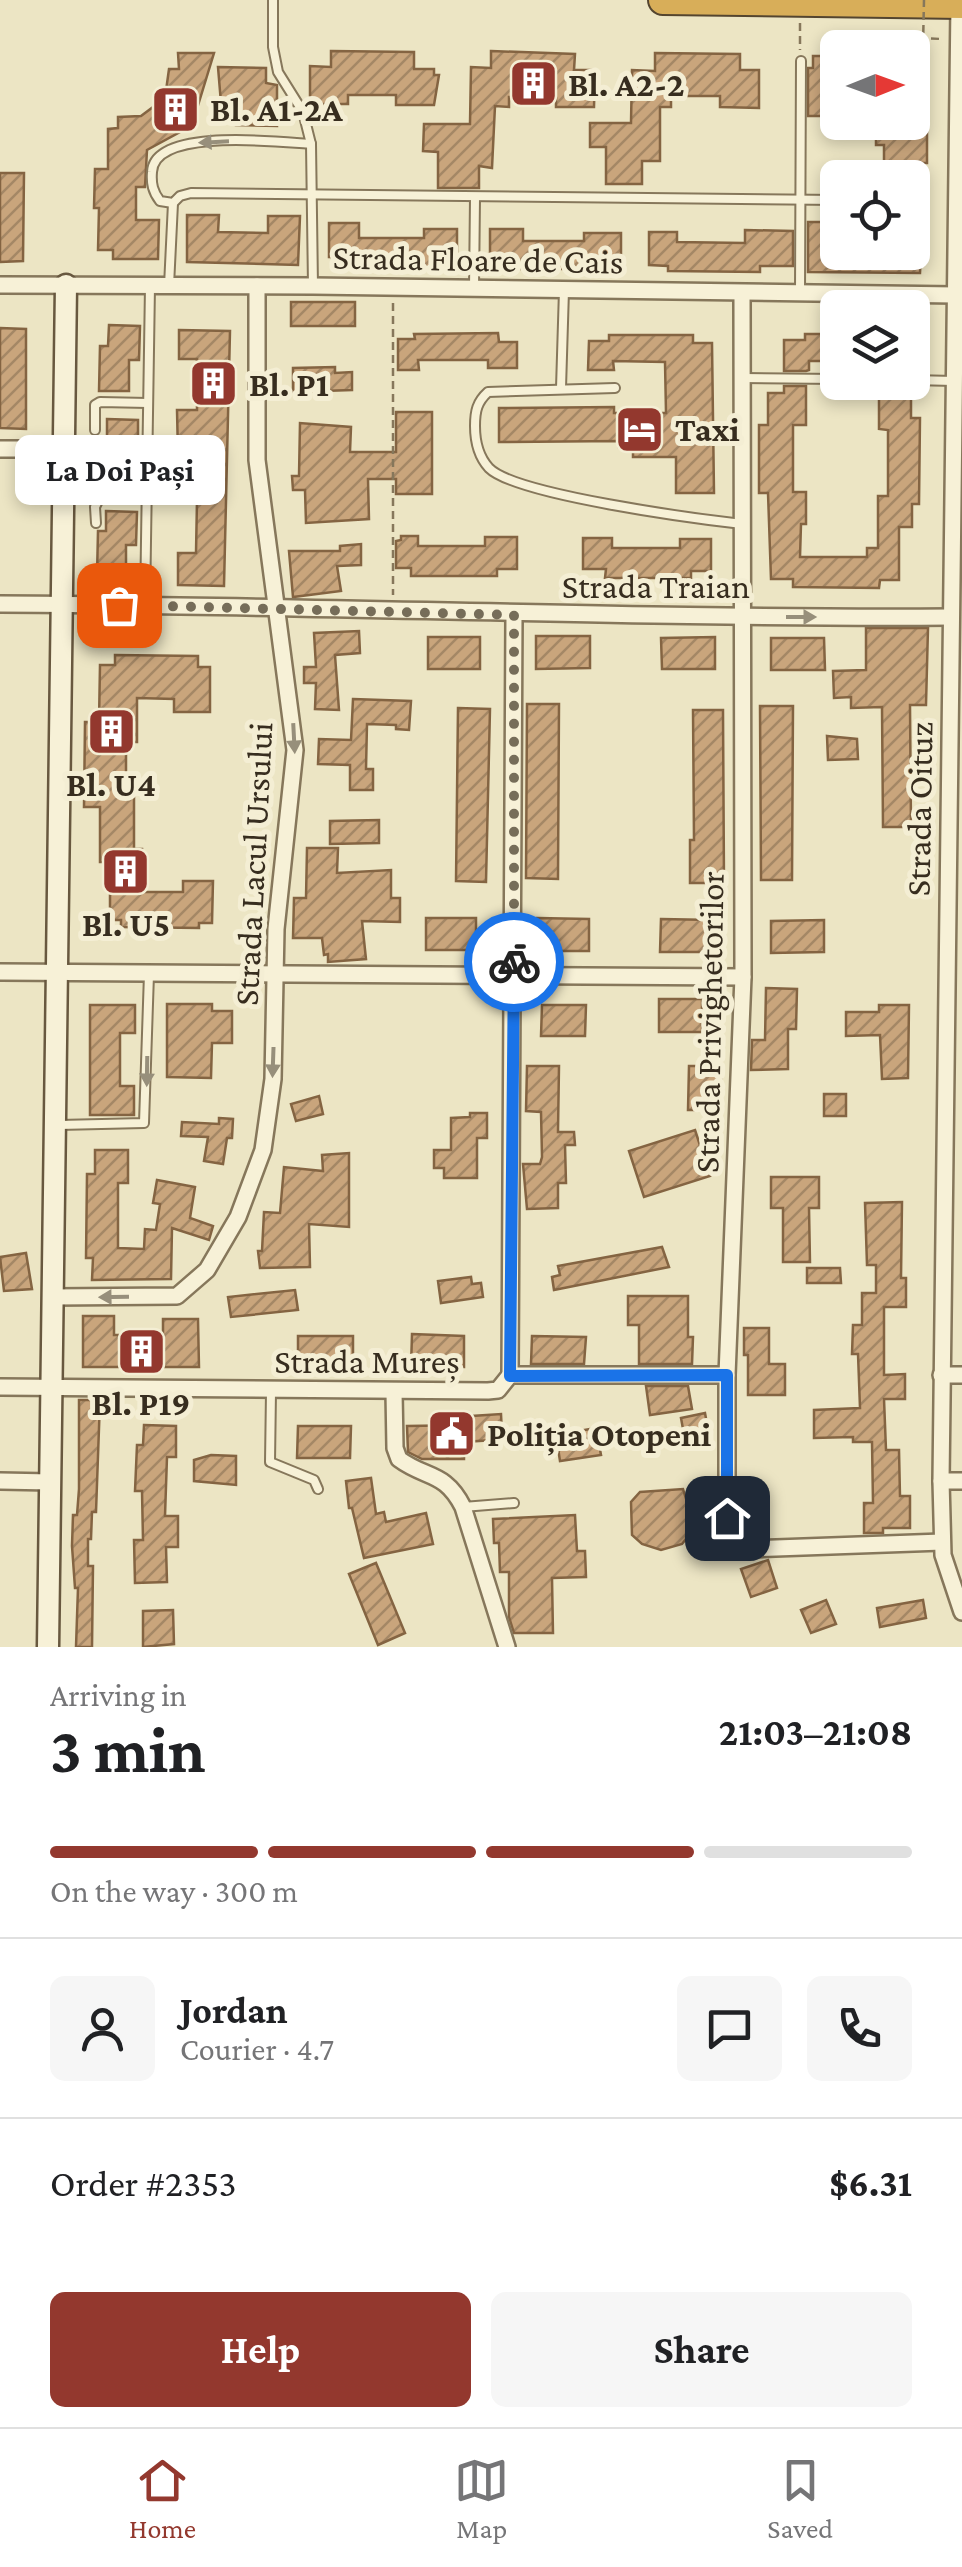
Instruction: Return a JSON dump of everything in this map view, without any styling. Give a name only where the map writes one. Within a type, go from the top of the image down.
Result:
[{"type":"highway","points":[[663,0],[961,4]]},
{"type":"main road","points":[[48,1647],[66,285]]},
{"type":"street","name":"Strada Oituz","points":[[961,4],[941,1481],[942,1542],[962,1612]]},
{"type":"street","name":"Strada Floare de Cais","points":[[0,285],[955,295]]},
{"type":"street","name":"Strada Lacul Ursului","points":[[54,1297],[177,1296],[194,1285],[238,1216],[263,1150],[273,1079],[279,891],[296,750],[257,460],[257,286]]},
{"type":"street","name":"Strada Privighetorilor","points":[[742,293],[743,976],[727,1375],[727,1518],[733,1538],[752,1549],[942,1542]]},
{"type":"street","points":[[0,449],[62,449]]},
{"type":"street","name":"Strada Traian","points":[[0,604],[743,617],[955,608]]},
{"type":"street","points":[[510,1376],[514,615]]},
{"type":"street","points":[[0,972],[743,976]]},
{"type":"street","name":"Strada Mureș","points":[[0,1388],[394,1392],[498,1390],[510,1376],[727,1375]]},
{"type":"street","points":[[941,1375],[962,1375]]},
{"type":"street","points":[[394,1392],[399,1459],[442,1478],[456,1492],[507,1647]]},
{"type":"street","points":[[941,1481],[962,1481]]},
{"type":"street","points":[[0,1482],[50,1482]]},
{"type":"lane","points":[[273,0],[273,47],[278,72],[303,112],[311,144],[313,286]]},
{"type":"lane","points":[[800,61],[800,293]]},
{"type":"lane","points":[[173,203],[160,201],[154,193],[152,167],[165,151],[209,140],[311,144]]},
{"type":"lane","points":[[169,286],[173,203],[180,196],[191,194],[820,200]]},
{"type":"lane","points":[[474,198],[474,288]]},
{"type":"lane","points":[[146,605],[150,286]]},
{"type":"lane","points":[[561,388],[564,290]]},
{"type":"lane","points":[[742,378],[820,379]]},
{"type":"lane","points":[[930,380],[954,381]]},
{"type":"lane","points":[[615,388],[488,392],[478,400],[475,441],[491,470],[513,482],[642,510],[742,524]]},
{"type":"lane","points":[[94,430],[95,405],[100,402],[148,403]]},
{"type":"lane","points":[[96,523],[95,507],[100,497],[147,497]]},
{"type":"lane","points":[[56,1125],[144,1123],[149,974]]},
{"type":"lane","points":[[271,1392],[270,1462],[314,1480],[318,1489]]},
{"type":"lane","points":[[463,1507],[514,1503]]},
{"type":"path","points":[[924,0],[924,46],[918,46],[918,38],[958,40]]},
{"type":"path","points":[[800,2],[800,61]]},
{"type":"path","points":[[393,287],[393,612]]},
{"type":"building","points":[[331,51],[414,52],[414,69],[434,69],[434,75],[439,75],[434,105],[396,105],[396,95],[348,95],[348,104],[310,104],[310,66],[331,67]]},
{"type":"building","points":[[491,51],[575,54],[574,70],[595,70],[594,107],[556,107],[556,98],[509,97],[509,107],[495,106],[492,168],[479,166],[479,188],[438,188],[438,152],[423,151],[424,124],[470,124],[471,67],[491,68]]},
{"type":"building","points":[[178,53],[214,53],[196,112],[180,132],[147,150],[145,187],[136,187],[136,220],[159,220],[158,259],[113,259],[113,250],[98,250],[95,169],[108,169],[108,129],[118,128],[118,117],[141,116],[165,98],[169,69],[179,69]]},
{"type":"building","points":[[655,53],[740,54],[740,70],[759,70],[759,108],[720,107],[720,96],[671,96],[671,107],[660,107],[660,161],[642,161],[642,184],[606,184],[606,147],[590,147],[590,123],[631,123],[632,70],[655,71]]},
{"type":"building","points":[[813,56],[820,56],[820,116],[808,116],[808,68],[813,68]]},
{"type":"building","points":[[218,67],[266,68],[266,83],[277,85],[277,126],[236,125],[236,103],[221,103]]},
{"type":"building","points":[[876,140],[927,140],[927,160],[884,160],[884,145],[876,145]]},
{"type":"building","points":[[0,173],[24,173],[23,261],[0,262]]},
{"type":"building","points":[[187,215],[219,215],[218,232],[268,233],[268,216],[300,216],[298,265],[187,262]]},
{"type":"building","points":[[808,222],[820,222],[820,270],[920,270],[920,273],[808,272]]},
{"type":"building","points":[[329,223],[359,223],[359,238],[424,238],[424,229],[457,229],[457,261],[434,261],[434,267],[357,266],[357,258],[329,257]]},
{"type":"building","points":[[490,229],[523,229],[523,241],[584,241],[584,233],[621,233],[621,262],[594,262],[594,269],[512,269],[512,262],[490,261]]},
{"type":"building","points":[[745,230],[793,231],[793,266],[760,266],[760,272],[668,271],[668,266],[649,265],[649,232],[677,232],[677,242],[745,243]]},
{"type":"building","points":[[291,302],[355,302],[355,326],[291,326]]},
{"type":"building","points":[[109,325],[140,326],[139,360],[129,360],[129,391],[99,391],[100,346],[108,346]]},
{"type":"building","points":[[0,328],[26,329],[26,429],[0,428]]},
{"type":"building","points":[[179,330],[230,331],[224,586],[178,585],[178,553],[196,553],[197,500],[179,499],[177,410],[197,410],[197,359],[179,359]]},
{"type":"building","points":[[498,333],[499,342],[517,342],[517,368],[488,368],[488,360],[418,360],[419,370],[398,370],[398,339],[415,339],[414,334]]},
{"type":"building","points":[[805,334],[820,334],[820,361],[809,361],[806,371],[784,371],[784,340],[805,340]]},
{"type":"building","points":[[609,335],[693,335],[693,343],[712,343],[714,493],[676,493],[676,457],[633,457],[633,446],[619,447],[619,441],[499,442],[499,408],[614,407],[614,413],[666,413],[665,362],[613,361],[614,370],[588,370],[589,341],[609,341]]},
{"type":"building","points":[[335,367],[335,373],[352,372],[352,390],[293,392],[293,368]]},
{"type":"building","points":[[784,386],[806,386],[806,425],[793,425],[793,492],[806,492],[800,557],[867,557],[867,548],[878,548],[878,496],[888,496],[888,430],[879,429],[879,400],[911,400],[911,418],[920,418],[919,504],[912,504],[912,527],[899,527],[899,580],[880,580],[879,588],[793,587],[793,579],[771,579],[768,493],[759,493],[759,425],[768,425],[768,393],[784,393]]},
{"type":"building","points":[[396,412],[432,412],[432,494],[396,494],[396,479],[368,479],[369,519],[306,523],[305,490],[293,490],[292,476],[299,476],[300,423],[351,427],[350,452],[396,452]]},
{"type":"building","points":[[107,419],[138,420],[138,453],[128,453],[127,485],[98,484],[99,440],[107,440]]},
{"type":"building","points":[[106,511],[137,512],[136,545],[126,545],[126,576],[97,576],[98,531],[106,531]]},
{"type":"building","points":[[401,536],[418,536],[418,546],[485,546],[485,537],[517,537],[517,569],[497,569],[497,576],[411,576],[411,568],[396,568],[396,541]]},
{"type":"building","points":[[583,538],[612,538],[612,548],[680,548],[680,539],[711,539],[711,571],[691,571],[691,578],[605,578],[606,569],[583,569]]},
{"type":"building","points":[[361,544],[361,565],[337,566],[341,591],[293,597],[289,551],[340,551],[340,546]]},
{"type":"building","points":[[866,628],[928,628],[926,705],[910,705],[911,827],[883,827],[882,707],[851,708],[851,697],[834,698],[833,671],[866,670]]},
{"type":"building","points":[[359,631],[360,653],[335,655],[339,710],[315,709],[316,683],[304,683],[304,667],[316,667],[314,633]]},
{"type":"building","points":[[536,636],[590,636],[590,668],[536,669]]},
{"type":"building","points":[[428,637],[480,637],[480,669],[428,669]]},
{"type":"building","points":[[715,637],[715,669],[662,669],[661,638]]},
{"type":"building","points":[[771,638],[824,638],[825,670],[771,670]]},
{"type":"building","name":"Bl. U4","points":[[115,655],[198,656],[198,667],[210,667],[210,712],[174,712],[174,699],[137,698],[137,742],[126,742],[126,790],[134,790],[134,849],[142,849],[142,892],[183,892],[183,881],[213,881],[212,923],[199,923],[199,928],[121,927],[121,920],[110,920],[110,862],[100,862],[100,807],[84,807],[85,722],[99,722],[100,665],[115,665]]},
{"type":"building","points":[[353,699],[411,701],[409,730],[396,729],[396,725],[367,724],[366,769],[373,769],[373,790],[350,790],[350,765],[318,764],[319,739],[351,740]]},
{"type":"building","points":[[527,704],[559,704],[558,879],[526,878]]},
{"type":"building","points":[[760,706],[793,706],[792,880],[761,880]]},
{"type":"building","points":[[458,708],[490,709],[486,882],[456,881]]},
{"type":"building","points":[[693,710],[723,710],[724,883],[690,883],[690,840],[694,840]]},
{"type":"building","points":[[827,736],[857,739],[858,759],[828,760]]},
{"type":"building","points":[[379,820],[379,843],[330,844],[330,821]]},
{"type":"building","points":[[307,848],[338,848],[337,873],[391,870],[391,898],[400,898],[400,922],[362,921],[366,959],[328,962],[322,938],[293,938],[294,898],[306,898]]},
{"type":"building","points":[[426,918],[476,918],[476,950],[426,950]]},
{"type":"building","points":[[537,918],[589,919],[589,951],[537,951]]},
{"type":"building","points":[[661,919],[713,920],[713,952],[660,952]]},
{"type":"building","points":[[824,920],[824,952],[771,953],[771,921]]},
{"type":"building","points":[[766,988],[797,989],[796,1029],[788,1029],[788,1069],[751,1070],[752,1040],[765,1040]]},
{"type":"building","points":[[659,999],[702,999],[702,1032],[659,1032]]},
{"type":"building","points":[[167,1004],[212,1004],[212,1011],[232,1011],[232,1043],[212,1043],[211,1078],[167,1077]]},
{"type":"building","points":[[90,1005],[135,1005],[135,1033],[120,1033],[120,1086],[134,1086],[134,1115],[90,1115]]},
{"type":"building","points":[[542,1005],[586,1005],[585,1036],[541,1036]]},
{"type":"building","points":[[879,1005],[909,1005],[908,1078],[882,1079],[880,1035],[846,1036],[846,1012],[879,1012]]},
{"type":"building","points":[[527,1066],[559,1066],[558,1132],[574,1132],[575,1145],[565,1145],[566,1183],[558,1183],[558,1208],[527,1209],[523,1164],[540,1164],[542,1157],[541,1112],[526,1111]]},
{"type":"building","points":[[689,1066],[721,1066],[721,1110],[688,1110]]},
{"type":"building","points":[[824,1094],[846,1094],[846,1116],[824,1116]]},
{"type":"building","points":[[319,1096],[323,1114],[296,1121],[291,1104]]},
{"type":"building","points":[[470,1113],[487,1113],[487,1138],[477,1138],[477,1178],[444,1178],[444,1168],[434,1168],[434,1150],[451,1150],[451,1118],[470,1117]]},
{"type":"building","points":[[219,1118],[233,1119],[232,1138],[227,1138],[223,1164],[204,1161],[208,1137],[181,1136],[182,1122],[219,1124]]},
{"type":"building","points":[[695,1130],[710,1176],[644,1197],[629,1151]]},
{"type":"building","points":[[95,1150],[128,1150],[128,1183],[118,1183],[118,1248],[144,1249],[145,1229],[156,1230],[160,1204],[153,1203],[157,1180],[195,1187],[190,1218],[213,1226],[209,1240],[172,1228],[171,1279],[92,1280],[93,1258],[86,1258],[87,1174],[95,1174]]},
{"type":"building","points":[[349,1153],[349,1227],[309,1224],[310,1267],[260,1268],[258,1251],[262,1251],[264,1212],[280,1213],[284,1167],[323,1171],[322,1155]]},
{"type":"building","points":[[771,1177],[819,1177],[819,1208],[809,1208],[810,1262],[783,1262],[783,1208],[771,1208]]},
{"type":"building","points":[[902,1202],[901,1278],[906,1278],[906,1307],[884,1307],[884,1375],[905,1374],[905,1399],[884,1399],[886,1450],[899,1450],[900,1496],[910,1496],[910,1528],[864,1533],[864,1503],[873,1503],[872,1442],[853,1442],[853,1437],[814,1438],[814,1410],[860,1408],[858,1354],[852,1354],[853,1325],[862,1325],[862,1293],[876,1293],[876,1265],[867,1265],[865,1203]]},
{"type":"building","points":[[662,1247],[669,1267],[554,1290],[552,1277],[560,1275],[558,1266]]},
{"type":"building","points":[[26,1253],[32,1289],[4,1291],[0,1257]]},
{"type":"building","points":[[807,1268],[840,1268],[841,1283],[807,1283]]},
{"type":"building","points":[[471,1277],[472,1284],[481,1283],[483,1297],[441,1303],[438,1281]]},
{"type":"building","points":[[295,1290],[298,1310],[231,1317],[228,1297]]},
{"type":"building","points":[[628,1296],[688,1296],[692,1364],[639,1364],[639,1325],[628,1325]]},
{"type":"building","name":"Bl. P19","points":[[83,1316],[114,1316],[114,1335],[163,1335],[163,1319],[198,1319],[199,1367],[83,1367]]},
{"type":"building","points":[[744,1328],[769,1328],[769,1364],[785,1364],[785,1395],[748,1395]]},
{"type":"building","points":[[412,1334],[464,1336],[464,1367],[411,1367]]},
{"type":"building","points":[[298,1336],[353,1336],[353,1369],[298,1369]]},
{"type":"building","points":[[532,1336],[586,1337],[584,1364],[531,1364]]},
{"type":"building","points":[[646,1386],[688,1386],[692,1409],[650,1415]]},
{"type":"building","points":[[79,1400],[100,1400],[96,1512],[92,1512],[88,1539],[88,1566],[93,1566],[92,1647],[76,1647],[78,1588],[72,1546],[79,1489]]},
{"type":"building","points":[[705,1413],[709,1435],[685,1440],[681,1418]]},
{"type":"building","points":[[501,1414],[502,1434],[492,1435],[493,1440],[464,1442],[464,1459],[422,1459],[408,1452],[407,1426],[473,1425],[472,1416]]},
{"type":"building","points":[[144,1425],[176,1426],[176,1457],[167,1457],[165,1516],[178,1516],[178,1547],[166,1547],[167,1582],[135,1583],[134,1540],[143,1540],[142,1491],[135,1491],[137,1445],[143,1445]]},
{"type":"building","points":[[298,1426],[351,1426],[350,1458],[297,1458]]},
{"type":"building","points":[[596,1428],[601,1455],[560,1461],[556,1435]]},
{"type":"building","points":[[211,1455],[236,1456],[236,1485],[194,1481],[194,1460]]},
{"type":"building","points":[[371,1478],[376,1514],[384,1512],[386,1522],[426,1513],[433,1544],[364,1558],[349,1508],[346,1481]]},
{"type":"building","points":[[683,1489],[687,1502],[686,1539],[682,1544],[661,1550],[642,1544],[632,1535],[631,1502],[640,1492]]},
{"type":"building","points":[[575,1515],[577,1551],[585,1551],[586,1577],[552,1578],[553,1633],[514,1633],[509,1617],[509,1572],[500,1572],[493,1519]]},
{"type":"building","points":[[768,1560],[777,1588],[751,1597],[741,1569]]},
{"type":"building","points":[[376,1563],[405,1633],[378,1645],[349,1574]]},
{"type":"building","points":[[826,1600],[836,1624],[811,1633],[801,1610]]},
{"type":"building","points":[[923,1600],[926,1618],[880,1627],[877,1608]]},
{"type":"building","points":[[173,1610],[174,1644],[143,1647],[143,1611]]},
{"type":"way so far","points":[[119,605],[514,615],[514,962]]},
{"type":"place","name":"Bl. A2-2","points":[[533,84]]},
{"type":"place","name":"Bl. A1-2A","points":[[175,109]]},
{"type":"place","name":"Bl. P1","points":[[214,384]]},
{"type":"place","name":"Taxi","points":[[640,429]]},
{"type":"place","name":"La Doi Pași","points":[[119,605]]},
{"type":"place","name":"Bl. U4","points":[[111,732]]},
{"type":"place","name":"Bl. U5","points":[[126,872]]},
{"type":"place","name":"Bl. P19","points":[[141,1351]]},
{"type":"place","name":"Poliția Otopeni","points":[[452,1434]]},
{"type":"route","points":[[514,962],[510,1376],[727,1375],[727,1518]]}]
